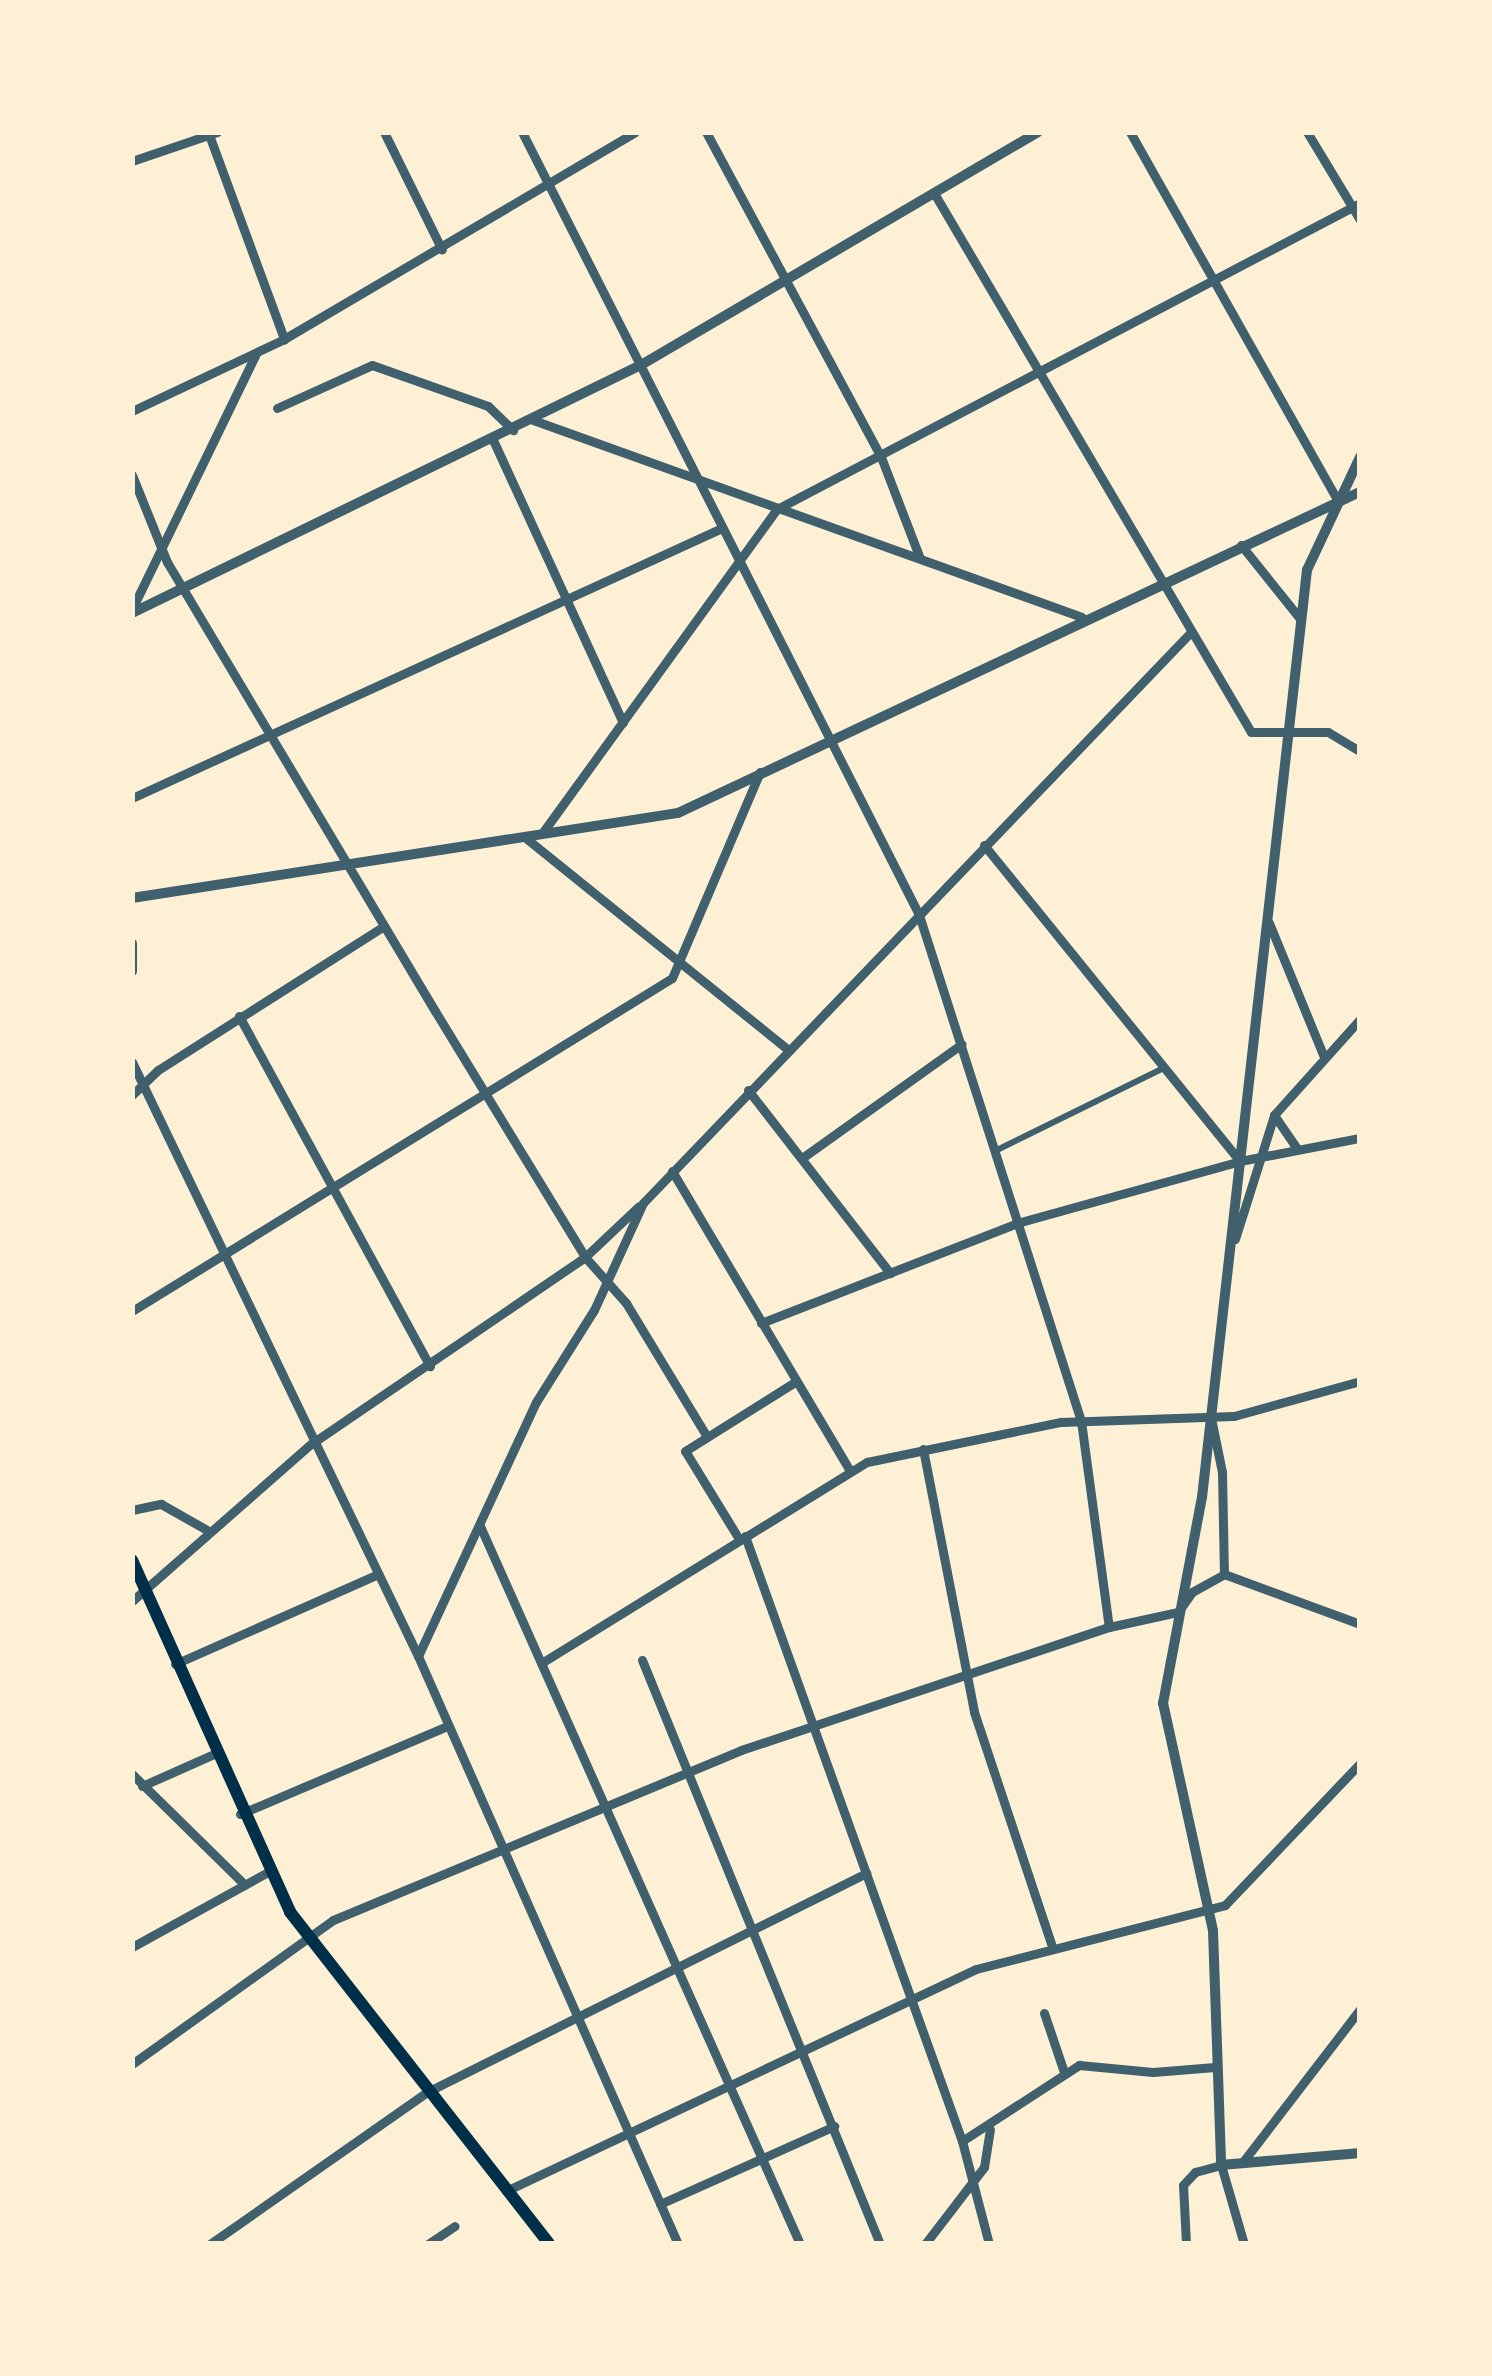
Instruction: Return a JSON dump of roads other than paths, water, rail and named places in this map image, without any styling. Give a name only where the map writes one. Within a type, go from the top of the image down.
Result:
[{"type":"main road","points":[[132,1560],[240,1814],[308,1940],[549,2244]]},
{"type":"street","points":[[384,132],[442,250]]},
{"type":"street","points":[[522,132],[739,563],[833,736],[919,915],[1081,1421],[1109,1627]]},
{"type":"street","points":[[132,411],[284,339],[442,250],[635,132]]},
{"type":"street","points":[[706,132],[881,458],[919,556]]},
{"type":"street","points":[[132,611],[641,365],[1038,132]]},
{"type":"street","points":[[1130,132],[1338,501]]},
{"type":"street","points":[[1307,132],[1356,205],[1360,220]]},
{"type":"street","points":[[132,161],[211,133],[284,339]]},
{"type":"street","points":[[934,193],[1251,732],[1291,736],[1328,732],[1360,752]]},
{"type":"street","points":[[544,832],[777,509],[1356,205]]},
{"type":"street","points":[[132,611],[256,354]]},
{"type":"street","points":[[277,408],[373,364],[488,406],[513,430]]},
{"type":"street","points":[[533,420],[1082,617]]},
{"type":"street","points":[[493,440],[623,723]]},
{"type":"street","points":[[1244,2244],[1221,2165],[1207,1908],[1163,1703],[1211,1417],[1306,570],[1360,457]]},
{"type":"street","points":[[132,475],[163,553],[384,926],[585,1257],[609,1282],[706,1435]]},
{"type":"street","points":[[132,898],[527,839],[544,832],[645,822],[1360,492]]},
{"type":"street","points":[[132,798],[722,528]]},
{"type":"street","points":[[1241,545],[1302,621]]},
{"type":"street","points":[[132,1601],[207,1530],[311,1444],[585,1257],[643,1203],[1190,633]]},
{"type":"street","points":[[132,1311],[671,978],[760,772]]},
{"type":"street","points":[[527,839],[788,1049]]},
{"type":"street","points":[[984,845],[1240,1161]]},
{"type":"street","points":[[1267,919],[1324,1057]]},
{"type":"street","points":[[132,1095],[239,1016],[384,926]]},
{"type":"street","points":[[132,943],[132,971]]},
{"type":"street","points":[[239,1016],[430,1366]]},
{"type":"street","points":[[1226,1267],[1274,1115],[1360,1019]]},
{"type":"street","points":[[802,1158],[962,1044]]},
{"type":"street","points":[[132,1062],[311,1444],[418,1656],[499,1850],[678,2244]]},
{"type":"street","points":[[995,1152],[1164,1068]]},
{"type":"street","points":[[748,1090],[890,1273]]},
{"type":"street","points":[[1274,1115],[1298,1150]]},
{"type":"street","points":[[761,1323],[1017,1223],[1240,1161],[1360,1138]]},
{"type":"street","points":[[672,1171],[849,1469]]},
{"type":"street","points":[[418,1656],[536,1402],[609,1282],[643,1203]]},
{"type":"street","points":[[542,1662],[849,1469],[922,1449],[1081,1421],[1211,1417],[1360,1381]]},
{"type":"street","points":[[795,1382],[685,1451],[742,1538],[914,2000],[962,2141],[989,2244]]},
{"type":"street","points":[[1211,1417],[1224,1494],[1224,1574]]},
{"type":"street","points":[[922,1449],[966,1676],[1051,1944]]},
{"type":"street","points":[[132,1510],[161,1504],[207,1530]]},
{"type":"street","points":[[479,1526],[800,2244]]},
{"type":"street","points":[[175,1664],[378,1574]]},
{"type":"street","points":[[132,2064],[333,1920],[690,1770],[813,1725],[1109,1627],[1178,1612],[1192,1592],[1224,1574],[1360,1624]]},
{"type":"street","points":[[642,1660],[755,1926],[880,2244]]},
{"type":"street","points":[[240,1814],[445,1727]]},
{"type":"street","points":[[142,1786],[214,1754]]},
{"type":"street","points":[[506,2191],[626,2130],[914,2000],[1051,1944],[1207,1908],[1247,1890],[1360,1763]]},
{"type":"street","points":[[132,1774],[245,1885]]},
{"type":"street","points":[[132,1947],[268,1872]]},
{"type":"street","points":[[210,2244],[427,2092],[573,2013],[867,1873]]},
{"type":"street","points":[[1242,2163],[1360,2009]]},
{"type":"street","points":[[1043,2013],[1064,2072]]},
{"type":"street","points":[[962,2141],[990,2129],[1064,2072],[1094,2063],[1132,2072],[1215,2067]]},
{"type":"street","points":[[660,2204],[834,2126]]},
{"type":"street","points":[[925,2244],[971,2187],[990,2148],[990,2129]]},
{"type":"street","points":[[1186,2244],[1183,2185],[1195,2172],[1221,2165],[1360,2152]]},
{"type":"street","points":[[428,2244],[454,2226]]}]
